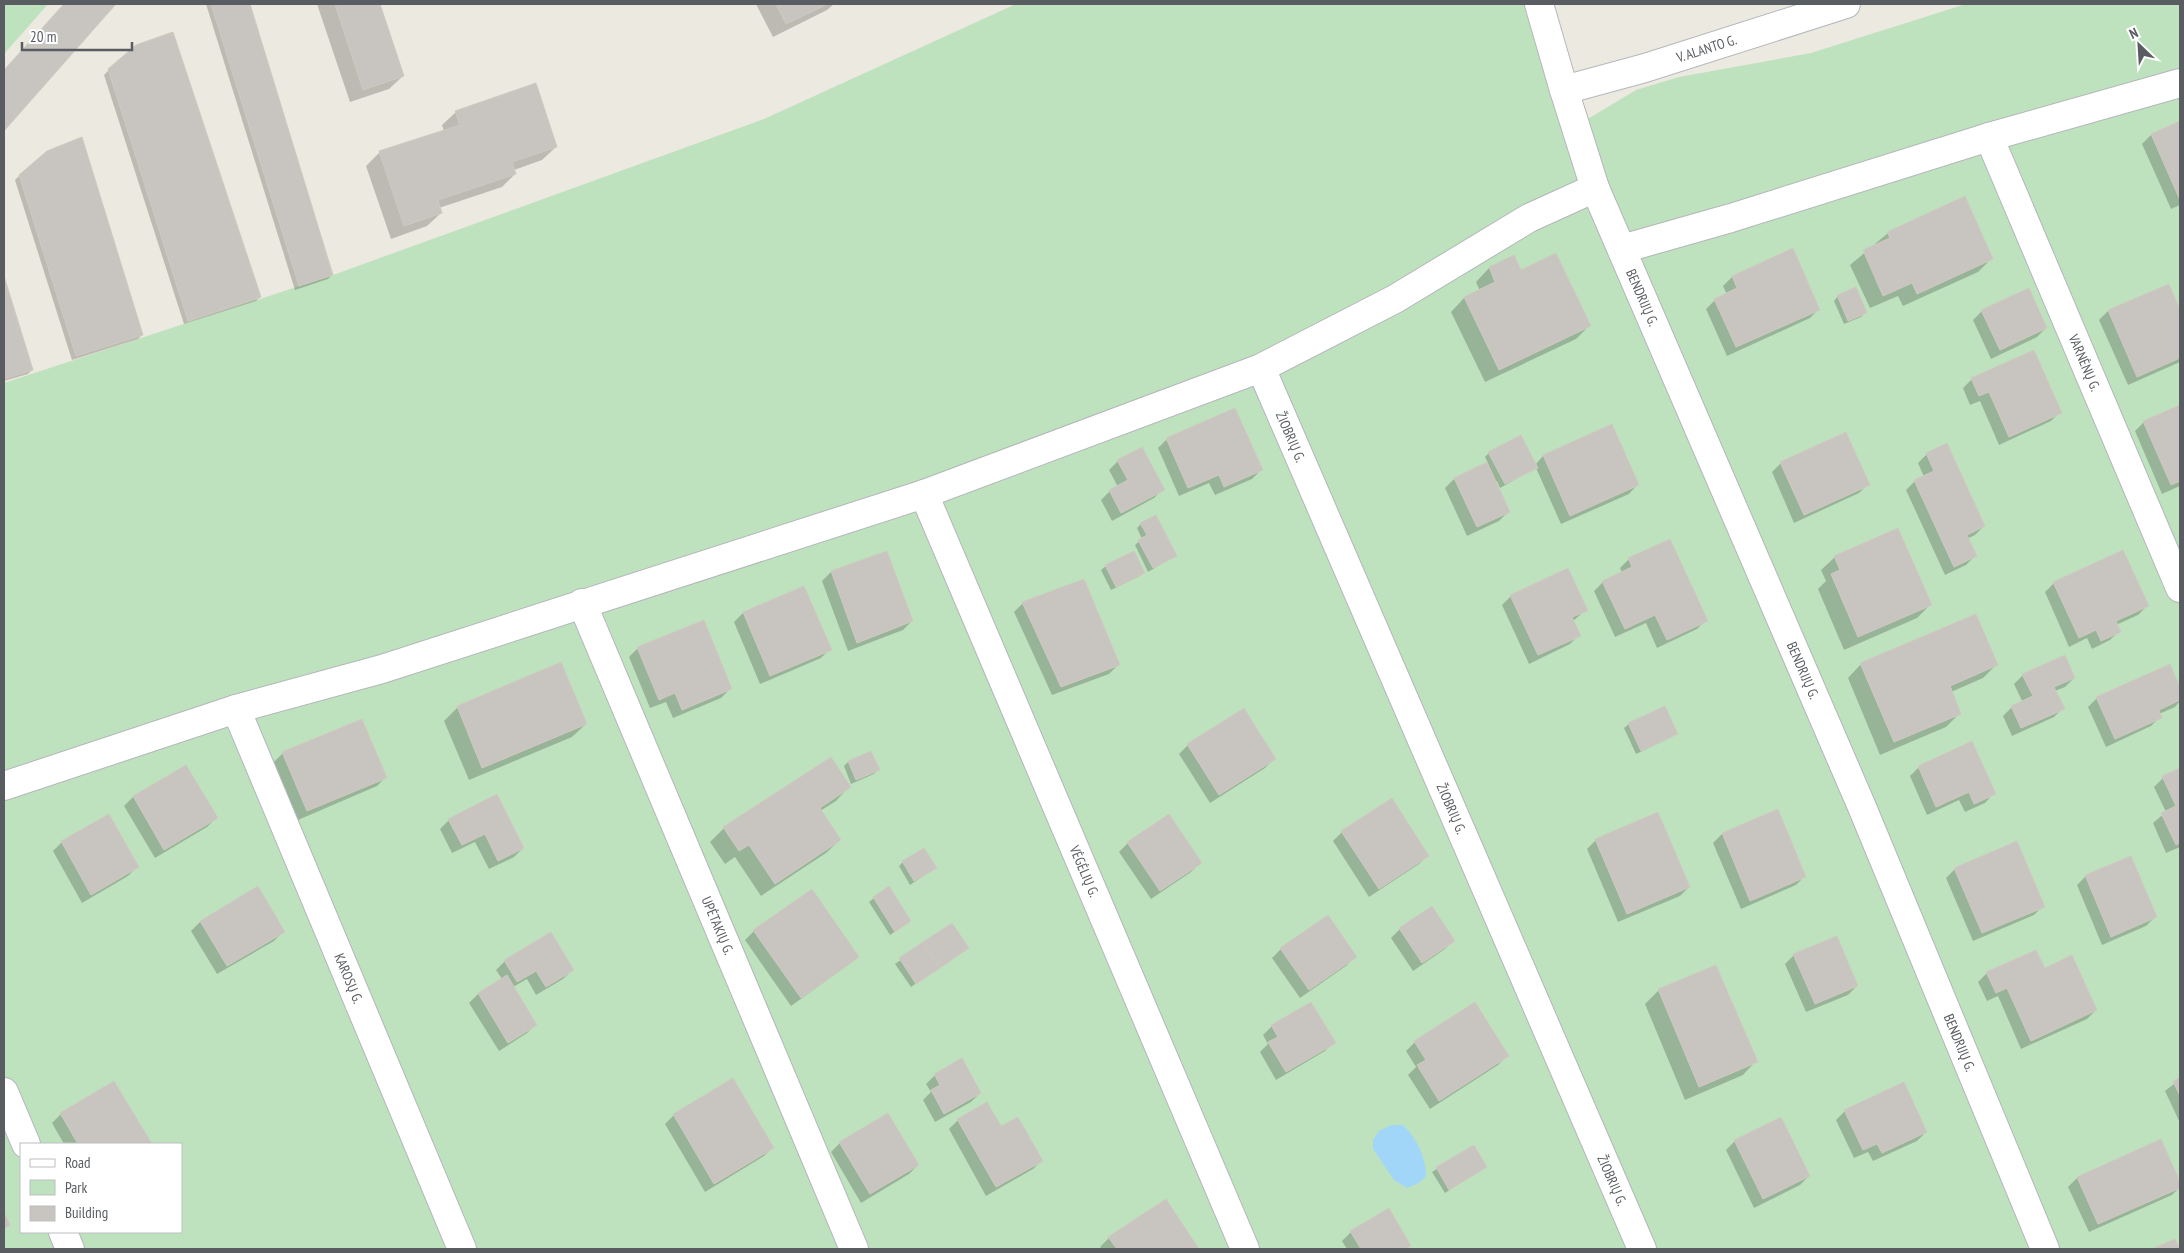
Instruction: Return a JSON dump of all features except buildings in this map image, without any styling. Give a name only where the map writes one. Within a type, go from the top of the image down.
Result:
[{"type":"street","name":"BENDRIJŲ G.","points":[[1539,4],[1595,188],[1862,807],[2045,1249]]},
{"type":"street","name":"V. ALANTO G.","points":[[1564,90],[1645,68],[1846,4]]},
{"type":"street","points":[[1622,248],[1731,218],[1989,137],[2180,83]]},
{"type":"street","name":"VARNĖNŲ G.","points":[[1989,137],[2180,588]]},
{"type":"street","points":[[4,786],[236,709],[382,669],[924,494],[1262,368],[1395,299],[1530,218],[1595,188]]},
{"type":"street","name":"ŽIOBRIŲ G.","points":[[1262,368],[1642,1249]]},
{"type":"street","name":"VĖGĖLIŲ G.","points":[[924,494],[1245,1249]]},
{"type":"street","name":"UPĖTAKIŲ G.","points":[[582,603],[854,1249]]},
{"type":"street","name":"KAROSŲ G.","points":[[236,709],[462,1249]]},
{"type":"street","points":[[4,1092],[26,1143]]},
{"type":"street","points":[[63,1233],[70,1249]]},
{"type":"green space","points":[[4,4],[48,4],[4,54]]},
{"type":"green space","points":[[1016,4],[1539,4],[1576,126],[1636,90],[1679,77],[1811,53],[1966,4],[2180,4],[2180,1249],[4,1249],[4,383],[333,275],[764,119]]},
{"type":"water","points":[[1391,1125],[1403,1125],[1408,1130],[1422,1155],[1426,1169],[1426,1176],[1419,1183],[1407,1188],[1394,1180],[1373,1149],[1373,1140],[1379,1131]]}]
